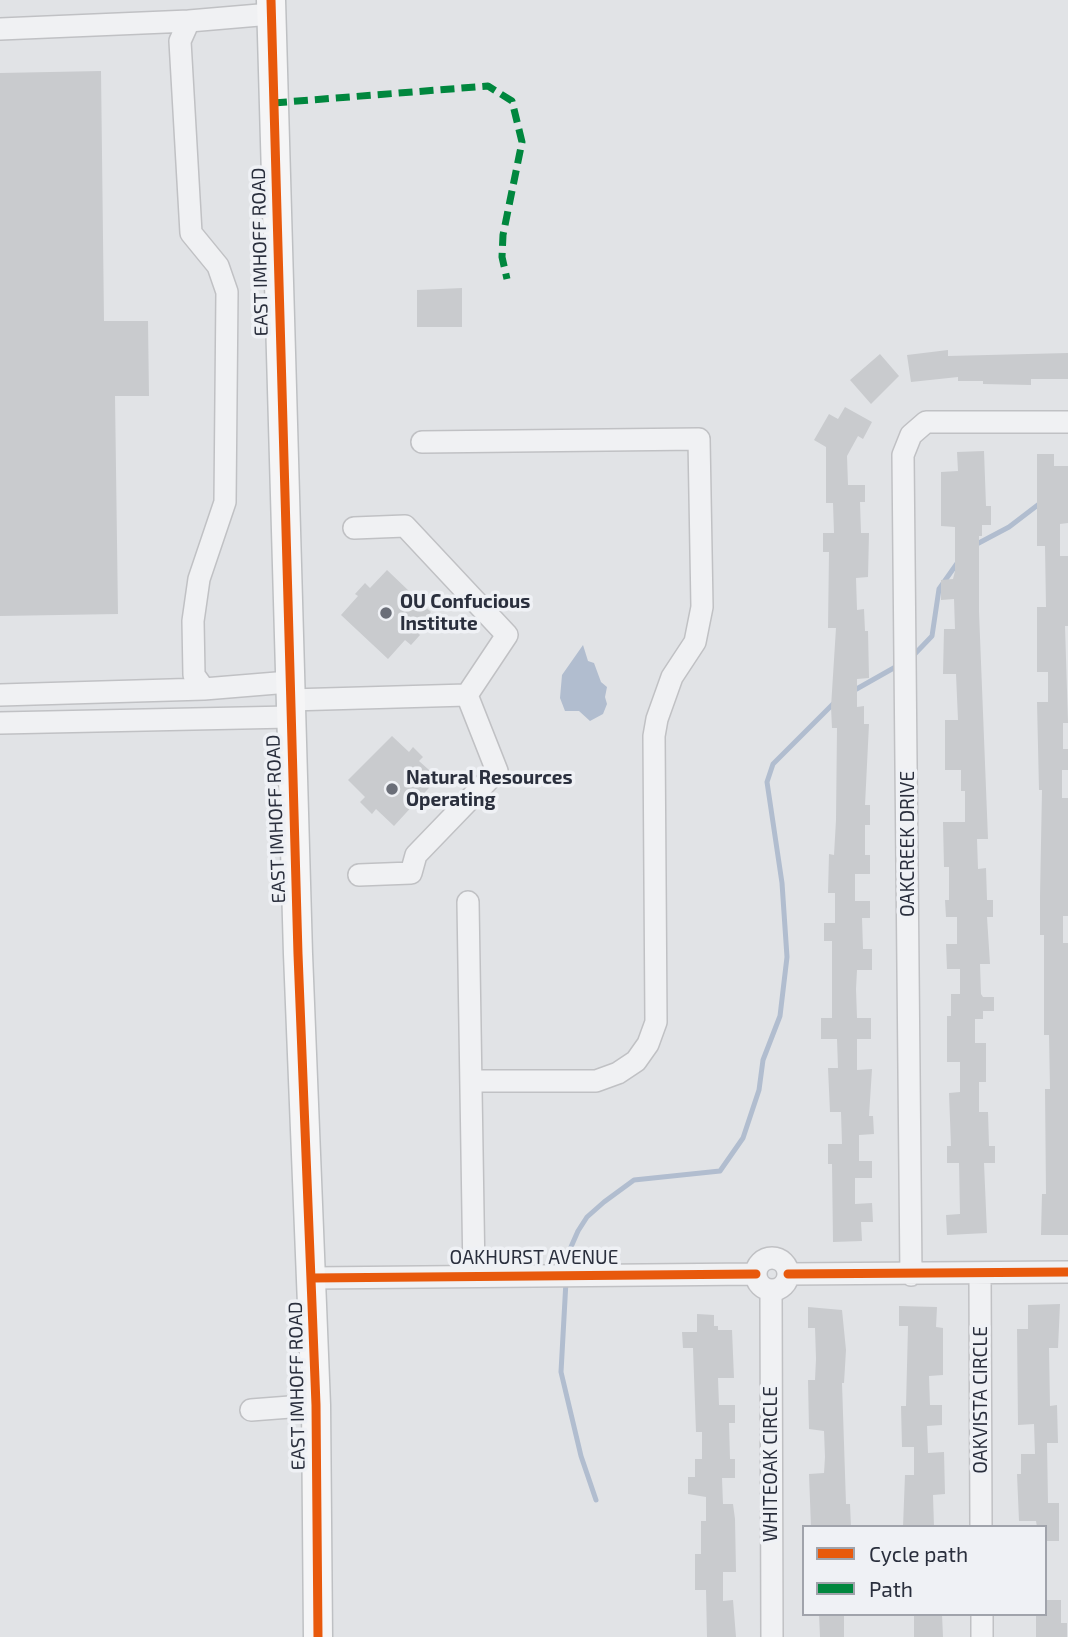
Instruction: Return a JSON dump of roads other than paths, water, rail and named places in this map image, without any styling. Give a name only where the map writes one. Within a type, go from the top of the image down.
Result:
[{"type":"main road","name":"EAST IMHOFF ROAD","points":[[271,7],[290,700],[316,1405],[318,1637]]},
{"type":"street","points":[[0,29],[189,22],[271,7]]},
{"type":"street","points":[[189,22],[180,41],[191,233],[218,266],[226,292],[225,502],[199,579],[193,621],[194,675],[204,689]]},
{"type":"street","name":"OAKCREEK DRIVE","points":[[911,1275],[904,455],[911,435],[926,422],[1068,422]]},
{"type":"street","points":[[422,442],[699,439],[702,607],[695,642],[672,677],[654,736],[656,1023],[636,1061],[618,1073],[596,1081],[471,1081]]},
{"type":"street","points":[[354,528],[405,526],[507,635],[467,695]]},
{"type":"street","points":[[0,695],[204,689],[290,700]]},
{"type":"street","points":[[0,723],[290,700],[467,695]]},
{"type":"street","points":[[359,875],[411,873],[416,855],[497,771],[467,695]]},
{"type":"street","points":[[468,902],[474,1276]]},
{"type":"street","points":[[773,1258],[784,1263],[788,1274],[783,1286],[771,1290],[760,1285],[756,1274],[761,1262],[773,1258]]},
{"type":"street","points":[[788,1274],[1068,1272]]},
{"type":"street","name":"OAKHURST AVENUE","points":[[312,1278],[756,1274]]},
{"type":"street","name":"OAKVISTA CIRCLE","points":[[980,1274],[981,1525]]},
{"type":"street","name":"WHITEOAK CIRCLE","points":[[771,1290],[772,1637]]},
{"type":"street","points":[[251,1410],[316,1405]]},
{"type":"street","points":[[982,1616],[982,1637]]},
{"type":"water","points":[[583,645],[588,661],[594,663],[601,682],[607,687],[607,704],[603,714],[590,721],[579,711],[565,711],[560,698],[562,675]]},
{"type":"waterway","points":[[975,545],[1009,527],[1043,501]]},
{"type":"waterway","points":[[910,659],[932,636],[939,589],[958,562]]},
{"type":"waterway","points":[[853,691],[899,665]]},
{"type":"waterway","points":[[566,1271],[567,1256],[578,1231],[587,1217],[604,1202],[634,1180],[720,1171],[743,1138],[759,1090],[763,1060],[780,1016],[787,957],[782,883],[767,782],[773,764],[835,702]]},
{"type":"waterway","points":[[566,1281],[561,1372],[581,1456],[596,1500]]},
{"type":"place","name":"OU Confucious Institute","points":[[386,613]]},
{"type":"place","name":"Natural Resources Operating","points":[[392,789]]}]
